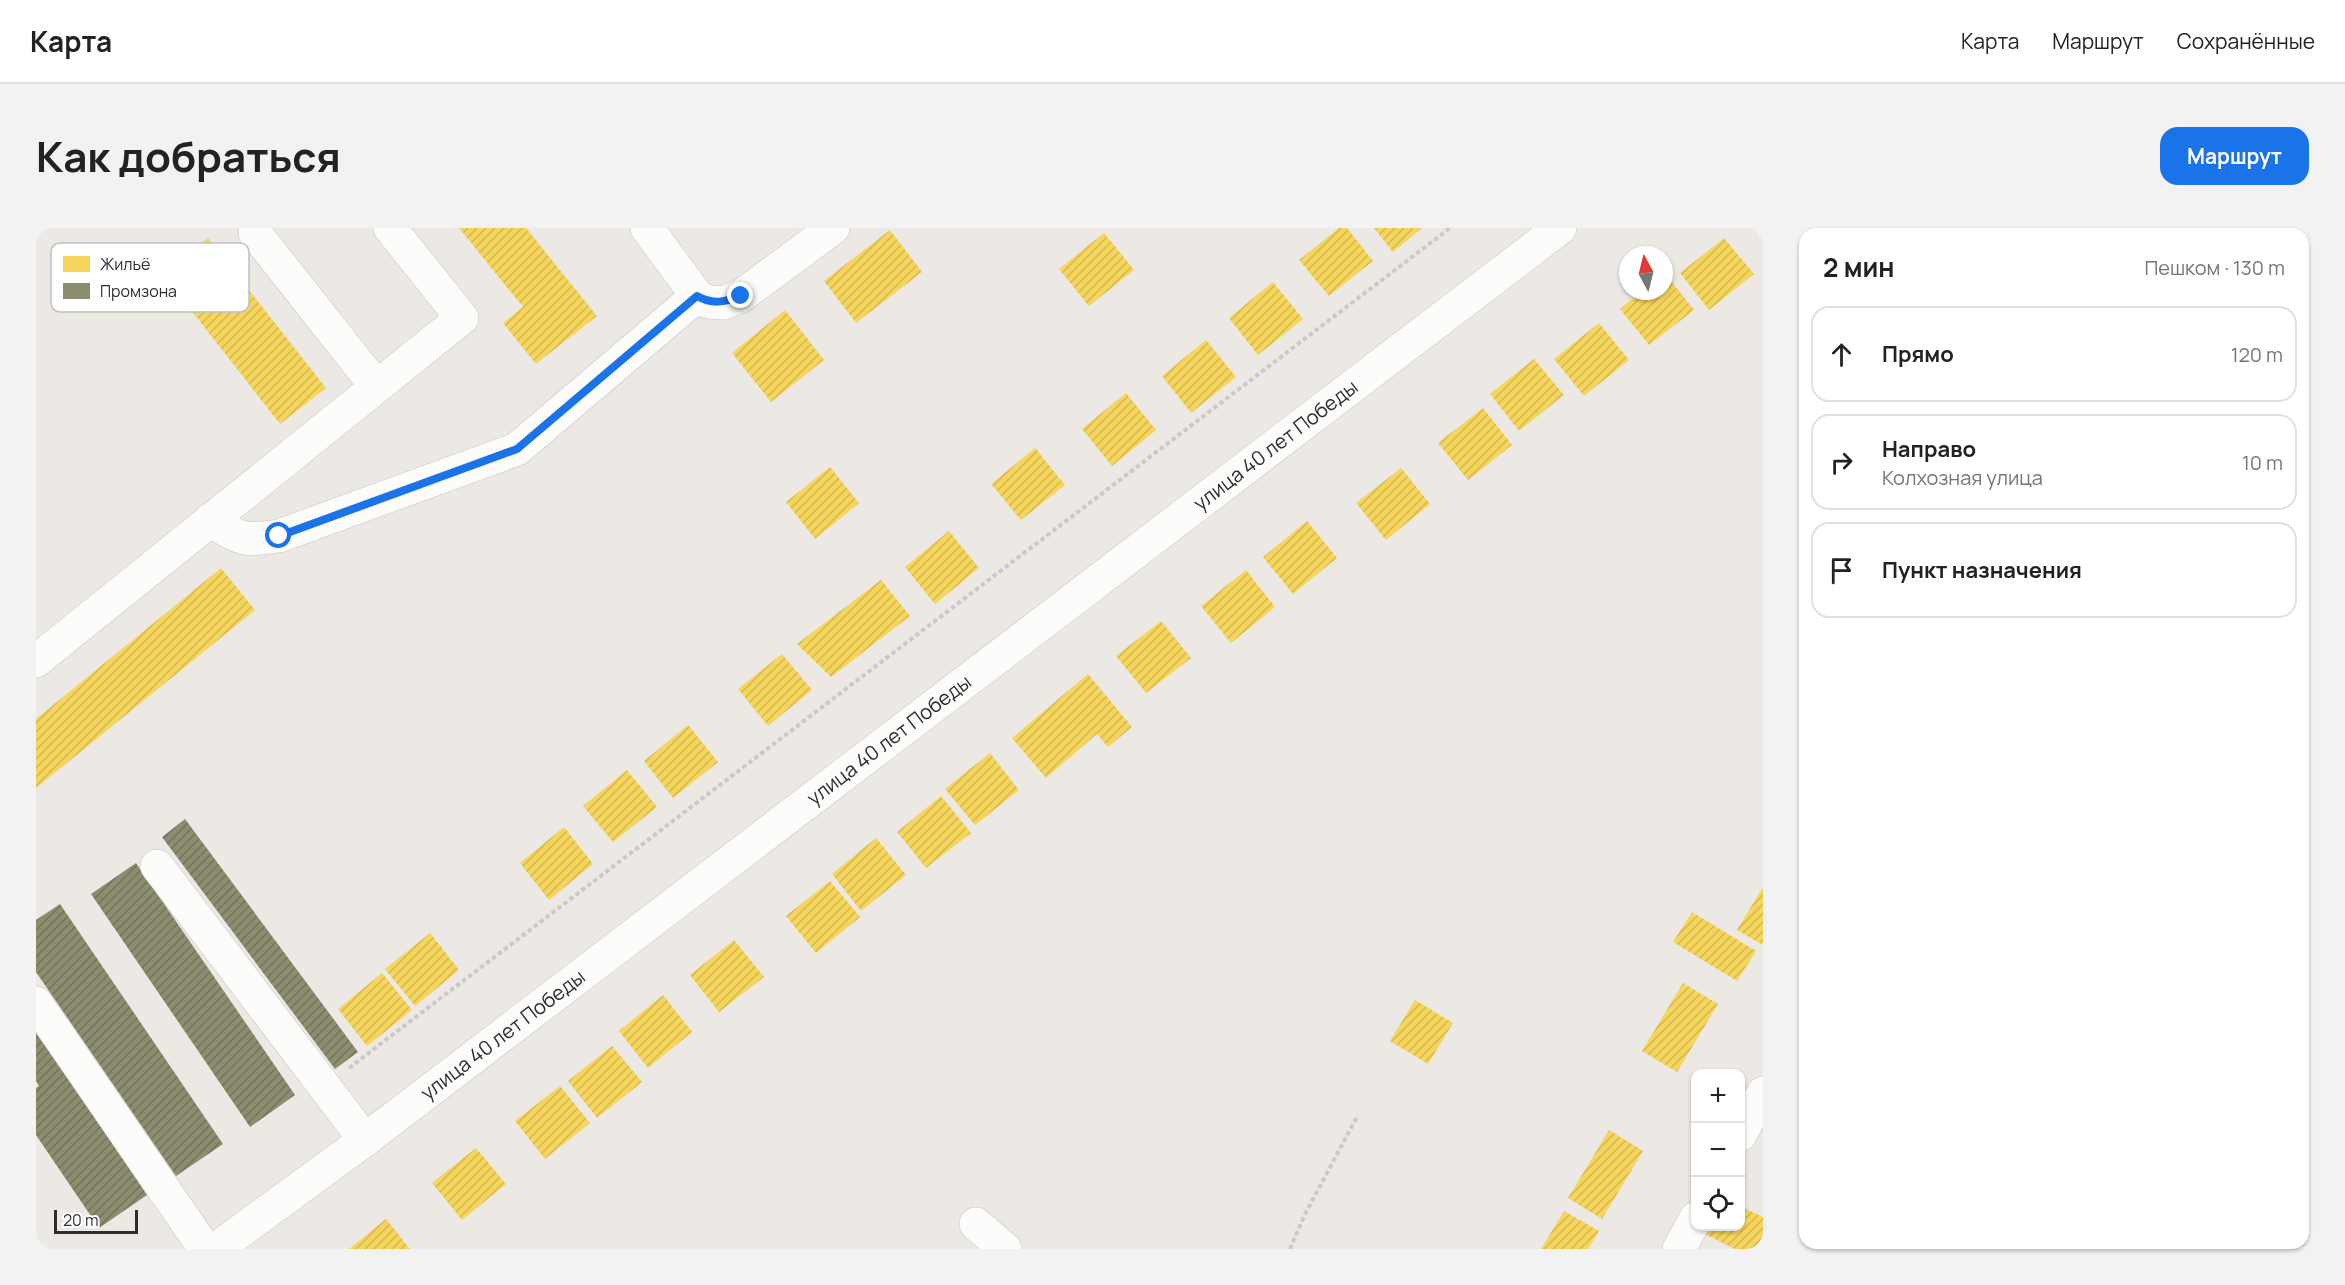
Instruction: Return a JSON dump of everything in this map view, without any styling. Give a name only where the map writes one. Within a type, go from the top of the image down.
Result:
[{"type":"street","points":[[36,661],[462,318],[390,228]]},
{"type":"street","points":[[646,228],[697,296],[708,302],[723,303],[741,296],[833,228]]},
{"type":"street","name":"улица 40 лет Победы","points":[[216,1249],[365,1140],[1560,228]]},
{"type":"street","points":[[255,233],[376,386]]},
{"type":"street","points":[[210,520],[238,538],[279,536],[517,449],[697,296]]},
{"type":"street","points":[[157,866],[365,1140]]},
{"type":"street","points":[[36,1003],[205,1249]]},
{"type":"street","points":[[1745,1126],[1763,1094]]},
{"type":"street","points":[[976,1224],[1005,1249]]},
{"type":"street","points":[[1679,1249],[1691,1226]]},
{"type":"path","points":[[325,1087],[1450,228]]},
{"type":"path","points":[[1290,1249],[1305,1214],[1358,1115]]},
{"type":"building: Жильё","points":[[459,228],[526,228],[597,316],[536,364],[503,323],[523,307]]},
{"type":"building: Жильё","points":[[1339,228],[1347,228],[1373,261],[1329,296],[1299,260]]},
{"type":"building: Жильё","points":[[1374,228],[1422,228],[1393,252]]},
{"type":"building: Жильё","points":[[890,230],[922,272],[856,323],[824,281]]},
{"type":"building: Жильё","points":[[1104,233],[1134,270],[1089,306],[1059,269]]},
{"type":"building: Жильё","points":[[208,238],[212,243],[201,243]]},
{"type":"building: Жильё","points":[[1724,238],[1754,274],[1709,310],[1680,273]]},
{"type":"building: Жильё","points":[[1273,282],[1303,319],[1258,355],[1229,318]]},
{"type":"building: Жильё","points":[[1673,283],[1694,310],[1649,345],[1620,309],[1631,300],[1673,300]]},
{"type":"building: Жильё","points":[[249,290],[326,388],[280,424],[192,312],[249,312]]},
{"type":"building: Жильё","points":[[785,310],[824,360],[771,402],[732,353]]},
{"type":"building: Жильё","points":[[1599,323],[1629,360],[1584,396],[1554,359]]},
{"type":"building: Жильё","points":[[1206,340],[1236,377],[1191,413],[1162,376]]},
{"type":"building: Жильё","points":[[1534,359],[1564,395],[1519,431],[1490,394]]},
{"type":"building: Жильё","points":[[1126,393],[1156,430],[1112,466],[1082,429]]},
{"type":"building: Жильё","points":[[1483,408],[1512,445],[1468,480],[1438,443]]},
{"type":"building: Жильё","points":[[1035,448],[1065,485],[1021,520],[991,484]]},
{"type":"building: Жильё","points":[[830,467],[859,503],[815,539],[786,502]]},
{"type":"building: Жильё","points":[[1401,468],[1430,504],[1386,540],[1356,503]]},
{"type":"building: Жильё","points":[[1307,521],[1337,558],[1293,594],[1263,557]]},
{"type":"building: Жильё","points":[[949,531],[979,568],[935,604],[905,567]]},
{"type":"building: Жильё","points":[[221,568],[255,610],[36,788],[36,719]]},
{"type":"building: Жильё","points":[[1246,570],[1275,607],[1231,643],[1201,606]]},
{"type":"building: Жильё","points":[[881,580],[910,616],[831,677],[797,644]]},
{"type":"building: Жильё","points":[[1161,621],[1191,658],[1146,693],[1116,656]]},
{"type":"building: Жильё","points":[[782,654],[812,690],[768,726],[738,689]]},
{"type":"building: Жильё","points":[[1088,674],[1132,727],[1108,747],[1097,734],[1046,778],[1012,738]]},
{"type":"building: Жильё","points":[[688,725],[718,762],[673,798],[644,761]]},
{"type":"building: Жильё","points":[[990,753],[1019,790],[975,825],[945,789]]},
{"type":"building: Жильё","points":[[627,770],[657,807],[613,842],[583,806]]},
{"type":"building: Жильё","points":[[941,796],[971,833],[926,868],[897,832]]},
{"type":"building: Жильё","points":[[564,827],[593,864],[549,900],[520,863]]},
{"type":"building: Жильё","points":[[876,838],[906,875],[861,911],[832,874]]},
{"type":"building: Жильё","points":[[830,881],[860,917],[816,953],[786,916]]},
{"type":"building: Жильё","points":[[1763,887],[1763,945],[1737,930]]},
{"type":"building: Жильё","points":[[1692,912],[1756,951],[1737,981],[1673,942]]},
{"type":"building: Жильё","points":[[430,933],[459,970],[415,1006],[385,969]]},
{"type":"building: Жильё","points":[[734,940],[764,977],[719,1012],[690,975]]},
{"type":"building: Жильё","points":[[382,973],[412,1010],[367,1046],[338,1009]]},
{"type":"building: Жильё","points":[[1683,983],[1718,1004],[1677,1072],[1642,1051]]},
{"type":"building: Жильё","points":[[663,995],[692,1032],[648,1068],[619,1031]]},
{"type":"building: Жильё","points":[[1415,1000],[1453,1023],[1428,1064],[1390,1041]]},
{"type":"building: Жильё","points":[[612,1046],[642,1082],[597,1118],[568,1081]]},
{"type":"building: Жильё","points":[[560,1086],[590,1123],[545,1159],[515,1121]]},
{"type":"building: Жильё","points":[[1609,1130],[1643,1151],[1602,1219],[1568,1198]]},
{"type":"building: Жильё","points":[[476,1148],[506,1184],[462,1220],[432,1183]]},
{"type":"building: Жильё","points":[[1745,1208],[1763,1217],[1763,1249],[1735,1249],[1705,1234],[1706,1231],[1745,1231]]},
{"type":"building: Жильё","points":[[1564,1211],[1599,1231],[1588,1249],[1541,1249]]},
{"type":"building: Жильё","points":[[386,1219],[410,1249],[349,1249]]},
{"type":"building: Промзона","points":[[185,819],[358,1052],[335,1069],[162,837]]},
{"type":"building: Промзона","points":[[136,863],[295,1095],[250,1127],[91,894]]},
{"type":"building: Промзона","points":[[60,904],[223,1144],[176,1176],[36,972],[36,920]]},
{"type":"building: Промзона","points":[[36,1031],[147,1195],[99,1228],[36,1135],[36,1088],[39,1086],[36,1081]]},
{"type":"route","points":[[279,536],[517,449],[697,296],[708,302],[723,303],[741,296]]}]
